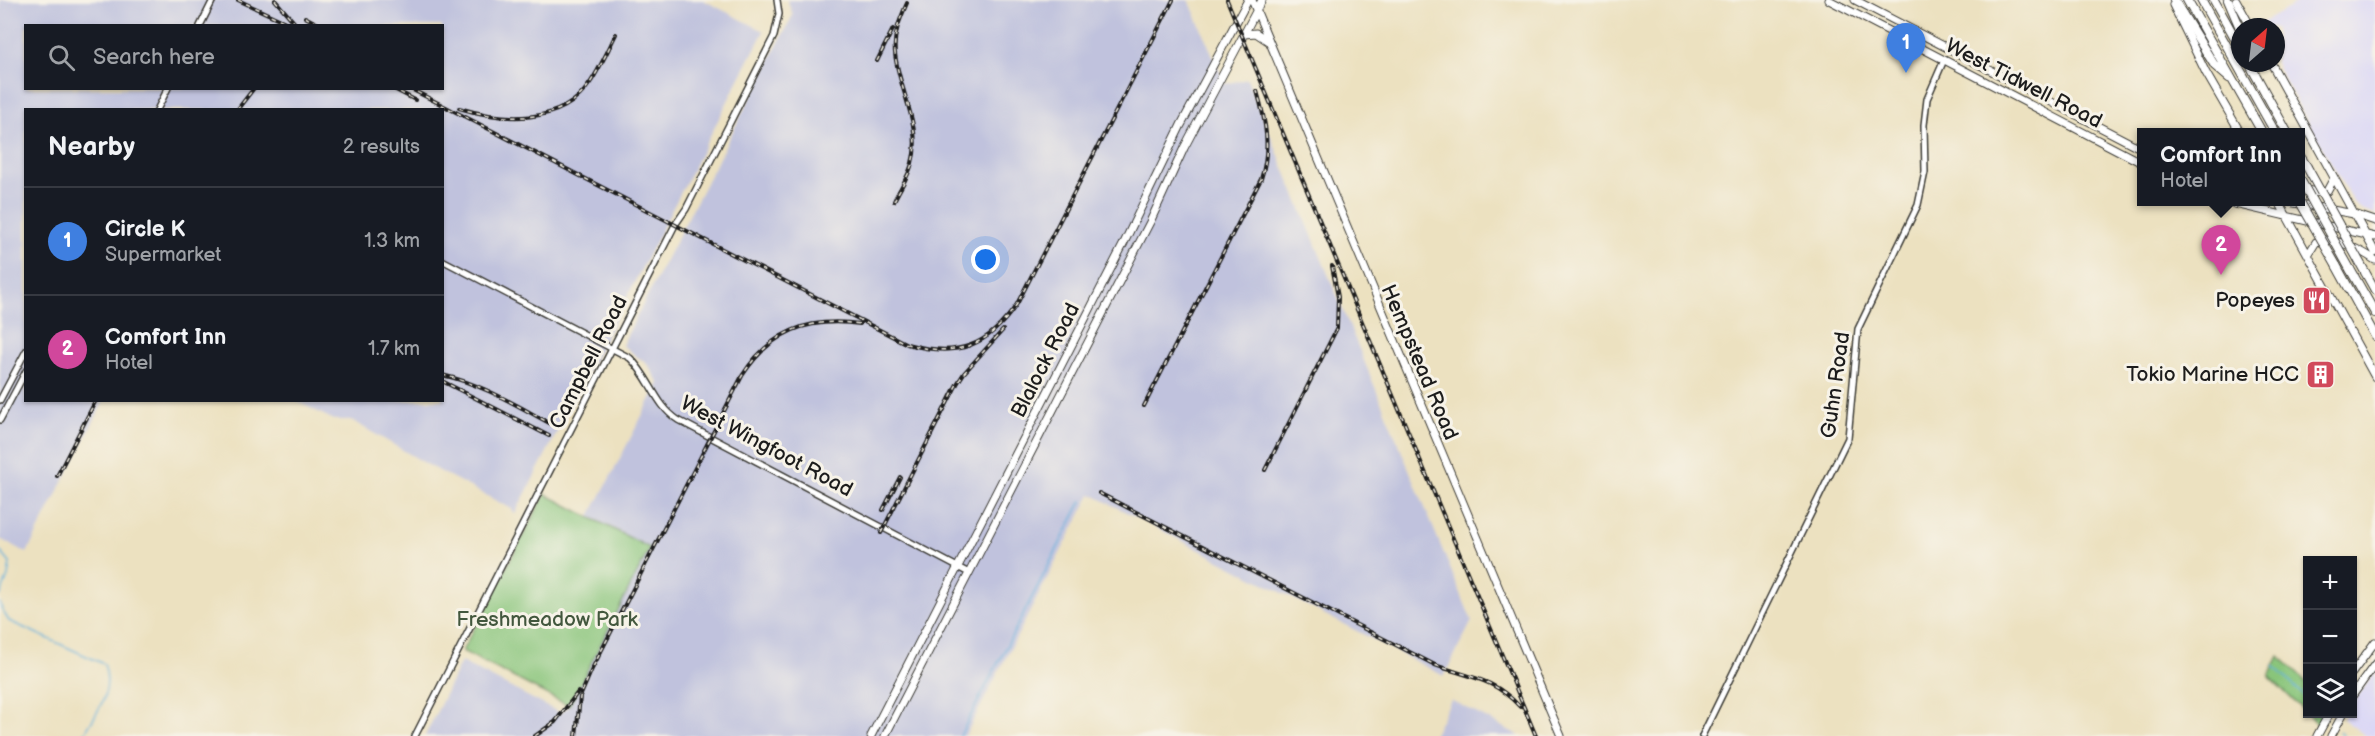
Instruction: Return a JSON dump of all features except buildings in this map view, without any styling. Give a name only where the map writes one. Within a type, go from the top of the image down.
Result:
[{"type":"highway","points":[[2172,0],[2215,66],[2234,82]]},
{"type":"highway","points":[[2187,0],[2260,128]]},
{"type":"highway","points":[[2201,0],[2273,128]]},
{"type":"highway","points":[[2214,0],[2231,31]]},
{"type":"highway","points":[[2228,0],[2236,18]]},
{"type":"highway","points":[[2254,72],[2285,128]]},
{"type":"highway","points":[[2305,163],[2375,290]]},
{"type":"highway","points":[[2305,186],[2375,313]]},
{"type":"highway","points":[[2303,206],[2375,336]]},
{"type":"main road","name":"Hempstead Road","points":[[1250,0],[1561,736]]},
{"type":"main road","name":"Blalock Road","points":[[871,736],[1204,82],[1250,0]]},
{"type":"main road","name":"Blalock Road","points":[[885,736],[1262,0]]},
{"type":"main road","name":"West Tidwell Road","points":[[1829,0],[2137,160]]},
{"type":"main road","name":"West Tidwell Road","points":[[1855,0],[2137,146]]},
{"type":"main road","points":[[2172,0],[2206,73],[2238,128]]},
{"type":"main road","points":[[2236,0],[2246,18]]},
{"type":"main road","points":[[1244,34],[1256,33],[1268,40]]},
{"type":"main road","points":[[2276,72],[2375,252]]},
{"type":"main road","points":[[1204,82],[1216,88]]},
{"type":"main road","points":[[2025,102],[2031,92]]},
{"type":"main road","points":[[2108,145],[2114,135]]},
{"type":"main road","points":[[1163,163],[1174,168]]},
{"type":"main road","points":[[2305,189],[2319,193],[2327,191],[2334,178]]},
{"type":"main road","points":[[2305,204],[2354,214],[2375,221]]},
{"type":"main road","points":[[2245,206],[2375,237]]},
{"type":"main road","points":[[2282,206],[2375,376]]},
{"type":"main road","points":[[2308,255],[2316,242],[2323,239],[2354,247],[2375,261]]},
{"type":"main road","points":[[1123,245],[1135,251]]},
{"type":"main road","points":[[1007,469],[1019,475]]},
{"type":"main road","points":[[924,632],[936,638]]},
{"type":"main road","points":[[2357,666],[2375,642]]},
{"type":"main road","points":[[2357,689],[2375,664]]},
{"type":"main road","points":[[889,701],[900,707]]},
{"type":"main road","points":[[2317,736],[2327,718]]},
{"type":"main road","points":[[2331,736],[2341,718]]},
{"type":"street","points":[[201,24],[213,0]]},
{"type":"street","name":"Campbell Road","points":[[415,736],[675,225],[686,209],[774,36],[779,14],[777,0]]},
{"type":"street","name":"Guhn Road","points":[[1702,736],[1848,438],[1858,329],[1918,205],[1925,172],[1926,106],[1935,78],[1944,60]]},
{"type":"street","points":[[158,108],[167,90]]},
{"type":"street","name":"West Wingfoot Road","points":[[444,261],[630,358],[639,368],[659,402],[678,420],[969,573]]},
{"type":"street","points":[[0,400],[24,355]]},
{"type":"street","points":[[0,420],[24,375]]},
{"type":"shaded area","points":[[0,0],[703,0],[764,31],[515,514],[512,509],[430,466],[351,420],[334,420],[298,402],[444,402],[444,108],[24,108],[24,402],[103,402],[27,553],[0,539]]},
{"type":"shaded area","points":[[787,0],[1189,0],[1225,84],[1247,79],[1472,621],[1444,676],[1091,494],[965,736],[425,736],[461,662],[560,713],[569,706],[650,548],[590,516],[659,383],[648,365],[622,345],[793,15]]},
{"type":"shaded area","points":[[2302,0],[2375,0],[2375,215],[2361,210],[2353,202],[2280,72],[2285,72],[2285,18],[2271,18]]},
{"type":"shaded area","points":[[2375,672],[2375,736],[2366,736],[2343,719],[2357,718],[2357,697]]},
{"type":"shaded area","points":[[1451,700],[1520,736],[1433,736]]},
{"type":"green space","name":"Freshmeadow Park","points":[[545,494],[650,548],[569,706],[462,651]]},
{"type":"green space","points":[[2279,656],[2303,679],[2303,710],[2269,676]]},
{"type":"green space","points":[[2311,718],[2324,718],[2319,726]]},
{"type":"waterway","points":[[960,736],[1082,501]]},
{"type":"waterway","points":[[0,551],[10,563],[8,576],[0,596]]},
{"type":"waterway","points":[[0,603],[9,621],[104,664],[107,674],[105,693],[83,736]]},
{"type":"waterway","points":[[2274,666],[2303,695]]},
{"type":"waterway","points":[[2339,732],[2343,736]]},
{"type":"railway","points":[[238,0],[290,24]]},
{"type":"railway","points":[[275,0],[294,22]]},
{"type":"railway","points":[[413,90],[907,344],[941,350],[956,349],[983,339],[1006,319],[1017,304],[1173,0]]},
{"type":"railway","points":[[1227,0],[1536,736]]},
{"type":"railway","points":[[894,201],[909,173],[915,149],[912,121],[897,66],[895,46],[898,27],[907,3]]},
{"type":"railway","points":[[305,17],[318,24]]},
{"type":"railway","points":[[877,61],[893,29]]},
{"type":"railway","points":[[459,108],[494,116],[512,117],[548,113],[564,107],[578,97],[590,83],[616,34]]},
{"type":"railway","points":[[239,108],[252,90]]},
{"type":"railway","points":[[396,90],[415,100]]},
{"type":"railway","points":[[1144,406],[1261,179],[1267,146],[1263,113],[1257,91]]},
{"type":"railway","points":[[1265,470],[1337,328],[1338,297],[1332,266]]},
{"type":"railway","points":[[576,736],[580,697],[592,669],[742,376],[765,348],[792,330],[823,323],[860,324]]},
{"type":"railway","points":[[881,533],[957,384],[964,373],[1003,330]]},
{"type":"railway","points":[[444,376],[486,390],[555,426]]},
{"type":"railway","points":[[444,382],[549,436]]},
{"type":"railway","points":[[57,476],[95,402]]},
{"type":"railway","points":[[883,510],[900,477]]},
{"type":"railway","points":[[1099,493],[1435,665],[1491,684],[1520,707]]},
{"type":"railway","points":[[535,736],[555,722],[578,692]]},
{"type":"place","name":"Circle K","points":[[1906,73]]},
{"type":"place","name":"Comfort Inn","points":[[2221,275]]},
{"type":"place","name":"Popeyes","points":[[2316,300]]},
{"type":"place","name":"Tokio Marine HCC","points":[[2320,374]]}]
